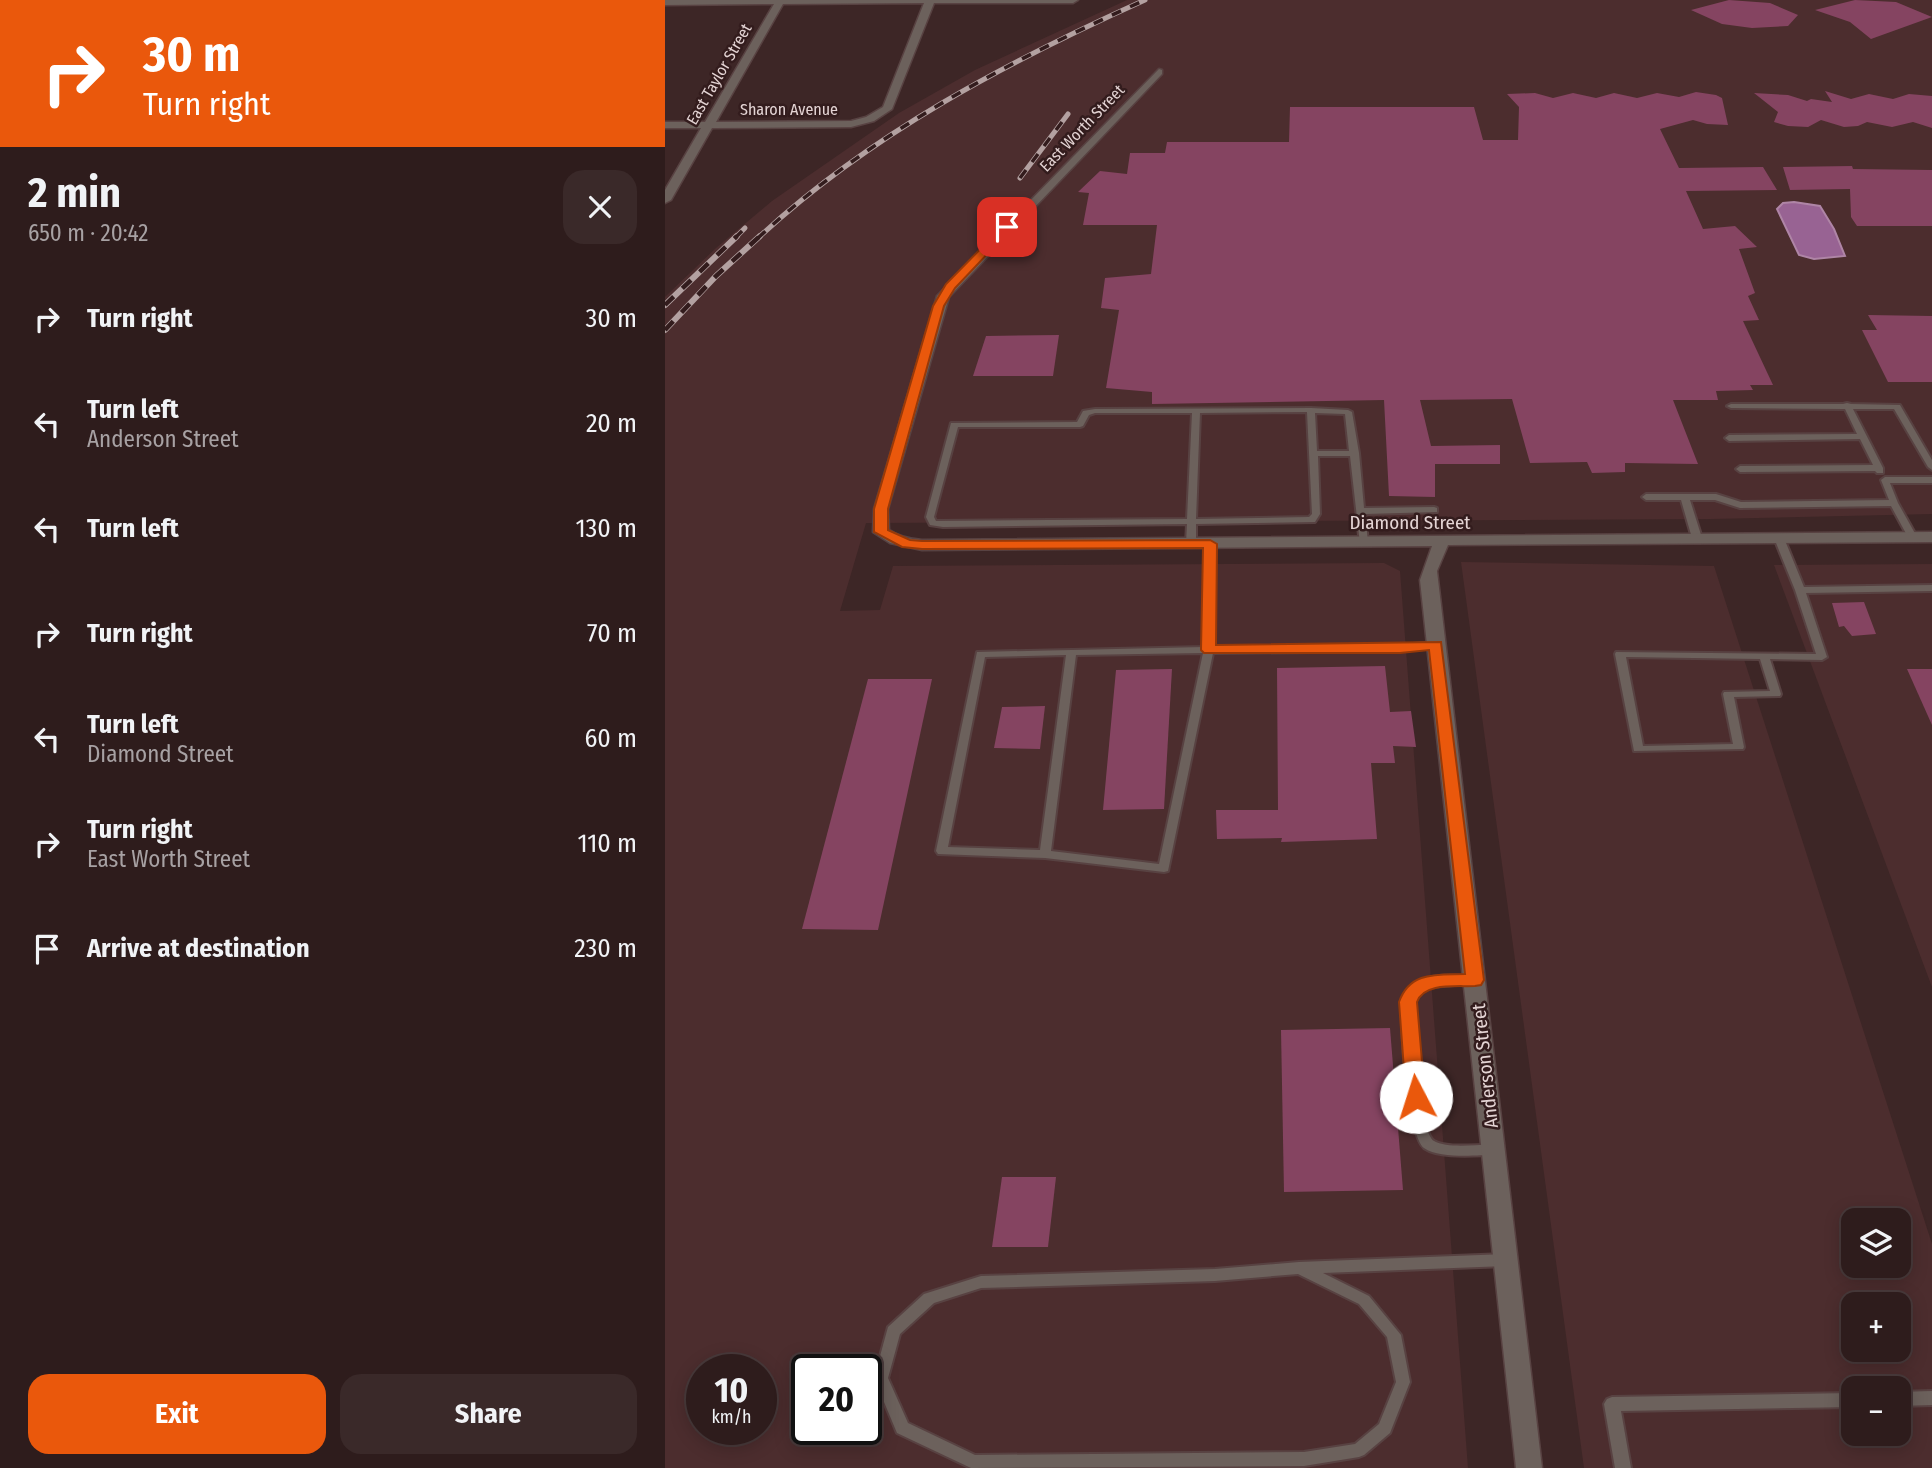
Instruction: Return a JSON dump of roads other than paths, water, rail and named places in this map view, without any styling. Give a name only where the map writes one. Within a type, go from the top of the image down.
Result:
[{"type":"street","points":[[665,2],[1073,0]]},
{"type":"street","name":"East Taylor Street","points":[[665,200],[781,1]]},
{"type":"street","name":"Sharon Avenue","points":[[665,125],[851,124],[870,120],[887,109],[930,1]]},
{"type":"street","name":"East Worth Street","points":[[889,537],[881,532],[881,509],[943,296],[1159,72]]},
{"type":"street","name":"Diamond Street","points":[[889,537],[907,544],[922,545],[1932,537]]},
{"type":"street","name":"Anderson Street","points":[[1442,541],[1428,580],[1529,1468]]},
{"type":"lane","points":[[1847,405],[1912,537]]},
{"type":"lane","points":[[1731,406],[1897,407],[1932,467]]},
{"type":"lane","points":[[1311,410],[1316,514],[1312,520],[943,524],[933,523],[930,517],[954,425],[1080,424],[1086,413],[1095,411],[1311,410],[1348,412],[1355,453],[1363,542]]},
{"type":"lane","points":[[1191,544],[1196,411]]},
{"type":"lane","points":[[1729,438],[1863,436]]},
{"type":"lane","points":[[1314,454],[1355,453]]},
{"type":"lane","points":[[1739,469],[1879,468]]},
{"type":"lane","points":[[1885,480],[1932,480]]},
{"type":"lane","points":[[1685,496],[1697,538]]},
{"type":"lane","points":[[1646,497],[1716,497],[1740,505],[1894,503]]},
{"type":"lane","points":[[1361,511],[1434,510]]},
{"type":"lane","points":[[1765,656],[1776,694],[1728,694],[1739,747],[1638,749],[1620,654],[1765,656],[1822,657],[1779,538]]},
{"type":"lane","points":[[1210,544],[1209,650],[1164,868],[1045,854],[942,851],[981,654],[1209,650],[1400,648],[1436,645]]},
{"type":"lane","points":[[1800,590],[1932,588]]},
{"type":"lane","points":[[1045,854],[1071,652]]},
{"type":"lane","points":[[1475,980],[1423,983],[1411,992],[1408,1002],[1417,1120],[1423,1140],[1430,1145],[1494,1150]]},
{"type":"lane","points":[[1299,1268],[1364,1300],[1394,1335],[1403,1382],[1385,1428],[1359,1450],[1304,1459],[974,1462],[902,1428],[881,1378],[893,1331],[929,1298],[981,1282],[1215,1275],[1299,1268],[1506,1260]]},
{"type":"lane","points":[[1911,1399],[1932,1398]]},
{"type":"lane","points":[[1623,1468],[1612,1404],[1841,1399]]},
{"type":"railway","points":[[758,238],[801,200],[893,133],[991,75],[1145,0]]},
{"type":"railway","points":[[1020,178],[1068,114]]},
{"type":"railway","points":[[737,236],[745,228]]},
{"type":"railway","points":[[665,305],[737,236]]},
{"type":"railway","points":[[665,330],[716,276],[760,236]]}]
